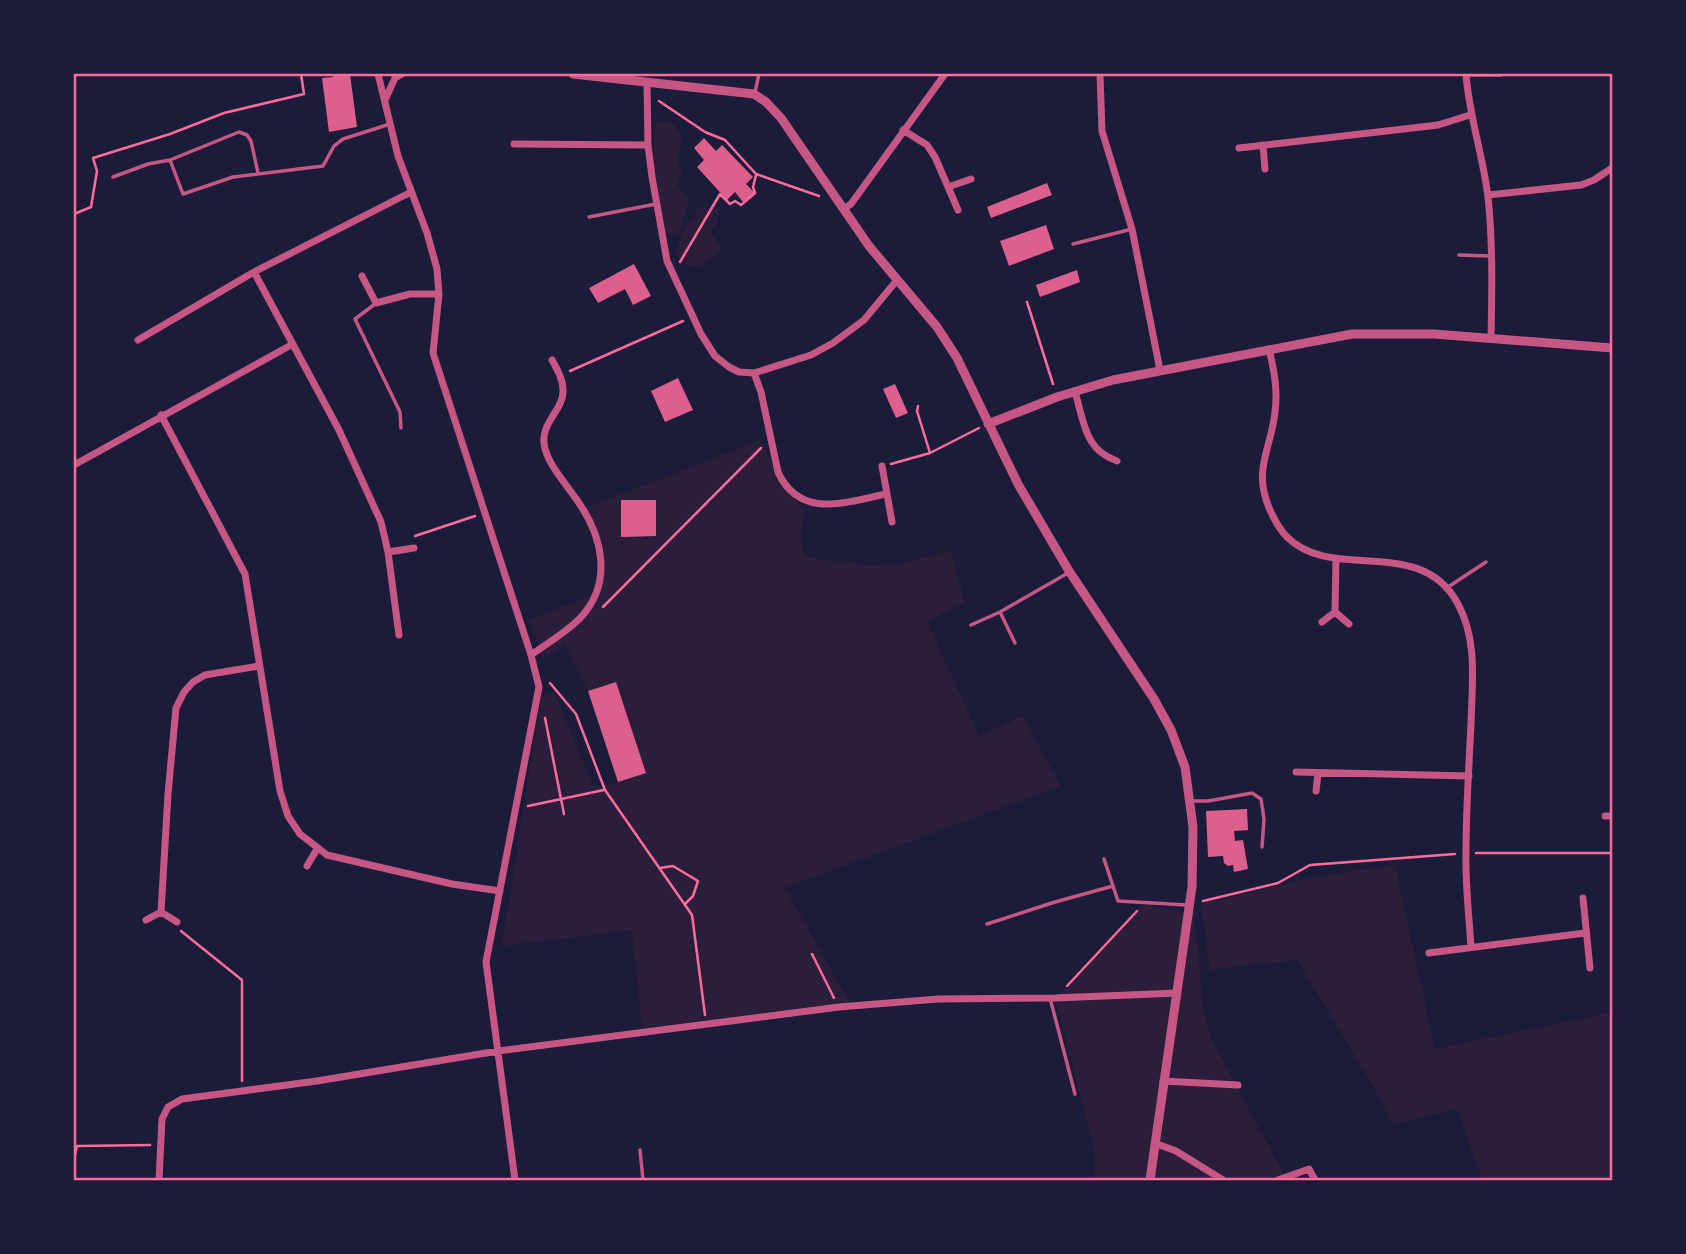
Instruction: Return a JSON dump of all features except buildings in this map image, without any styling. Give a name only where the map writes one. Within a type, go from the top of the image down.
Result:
[{"type":"street","points":[[378,74],[390,124],[433,257],[439,294],[433,353],[539,687],[485,962],[515,1181]]},
{"type":"street","points":[[385,100],[395,78],[402,74]]},
{"type":"street","points":[[573,74],[754,94],[781,118],[834,198],[937,327],[957,358],[1018,484],[1069,572],[1154,699],[1171,730],[1185,767],[1193,827],[1189,905],[1150,1181]]},
{"type":"street","points":[[843,209],[851,204],[945,74]]},
{"type":"street","points":[[1100,74],[1102,131],[1132,229],[1160,370]]},
{"type":"street","points":[[1466,74],[1470,116],[1488,195],[1492,256],[1491,338]]},
{"type":"street","points":[[647,83],[648,145],[667,261],[692,317],[715,356],[740,372],[754,373],[811,355],[833,343],[864,320],[897,280]]},
{"type":"street","points":[[1239,148],[1438,125],[1470,116]]},
{"type":"street","points":[[903,130],[927,145],[935,157],[957,210]]},
{"type":"street","points":[[514,144],[648,145]]},
{"type":"street","points":[[1263,145],[1265,169]]},
{"type":"street","points":[[1488,195],[1581,186],[1612,168]]},
{"type":"street","points":[[948,187],[971,179]]},
{"type":"street","points":[[138,340],[254,272],[411,192]]},
{"type":"street","points":[[254,272],[339,430],[381,522],[388,552],[399,635]]},
{"type":"street","points":[[362,276],[376,303],[410,294],[439,294]]},
{"type":"street","points":[[988,424],[1057,397],[1160,370],[1352,334],[1491,338],[1612,348]]},
{"type":"street","points":[[74,465],[293,344]]},
{"type":"street","points":[[1269,349],[1276,385],[1276,411],[1261,474],[1264,496],[1286,537],[1306,551],[1336,558],[1394,561],[1414,566],[1446,588],[1457,602],[1466,624],[1473,658],[1466,853],[1471,947]]},
{"type":"street","points":[[531,655],[581,617],[598,593],[602,575],[602,560],[590,518],[552,466],[545,448],[544,432],[564,392],[552,360]]},
{"type":"street","points":[[754,373],[783,483],[803,500],[826,505],[886,495]]},
{"type":"street","points":[[1075,392],[1094,448],[1117,461]]},
{"type":"street","points":[[161,415],[245,574],[280,791],[288,816],[300,834],[327,855],[500,891]]},
{"type":"street","points":[[882,466],[891,522]]},
{"type":"street","points":[[388,552],[414,548]]},
{"type":"street","points":[[1335,612],[1336,558]]},
{"type":"street","points":[[1322,622],[1335,612]]},
{"type":"street","points":[[1335,612],[1349,624]]},
{"type":"street","points":[[161,912],[176,708],[193,682],[205,675],[259,666]]},
{"type":"street","points":[[1296,772],[1469,776]]},
{"type":"street","points":[[1316,791],[1318,773]]},
{"type":"street","points":[[307,866],[317,849]]},
{"type":"street","points":[[1583,898],[1590,968]]},
{"type":"street","points":[[146,920],[161,912]]},
{"type":"street","points":[[161,912],[177,922]]},
{"type":"street","points":[[1429,953],[1585,933]]},
{"type":"street","points":[[159,1181],[162,1119],[168,1107],[182,1099],[317,1081],[638,1031],[706,1025],[839,1007],[938,999],[1177,993]]},
{"type":"street","points":[[1163,1081],[1238,1085]]},
{"type":"street","points":[[1157,1144],[1176,1151],[1223,1181]]},
{"type":"street","points":[[1278,1181],[1309,1169],[1315,1181]]},
{"type":"lane","points":[[754,94],[759,74]]},
{"type":"lane","points":[[1466,74],[1502,75]]},
{"type":"lane","points":[[170,160],[183,194],[233,177],[323,166],[334,146],[343,139],[390,124]]},
{"type":"lane","points":[[113,177],[148,164],[170,160],[239,132],[247,135],[251,141],[258,173]]},
{"type":"lane","points":[[589,217],[656,204]]},
{"type":"lane","points":[[1073,244],[1132,229]]},
{"type":"lane","points":[[1459,256],[1492,256]]},
{"type":"lane","points":[[376,303],[355,318],[400,412],[401,428]]},
{"type":"lane","points":[[1446,588],[1486,562]]},
{"type":"lane","points":[[971,625],[1000,612],[1069,572]]},
{"type":"lane","points":[[1000,612],[1015,643]]},
{"type":"lane","points":[[1191,801],[1208,801],[1252,793],[1261,799],[1264,819],[1262,847]]},
{"type":"lane","points":[[1104,859],[1118,901],[1189,905]]},
{"type":"lane","points":[[987,924],[1114,886]]},
{"type":"lane","points":[[1053,998],[1075,1094]]},
{"type":"lane","points":[[640,1150],[643,1181]]},
{"type":"path","points":[[74,214],[91,206],[97,172],[93,158],[170,134],[225,113],[304,94],[301,74]]},
{"type":"path","points":[[647,83],[656,99],[705,132],[725,141],[756,174],[819,196],[834,198]]},
{"type":"path","points":[[673,274],[720,194],[730,204],[735,201],[741,205],[755,193],[753,187],[756,174]]},
{"type":"path","points":[[1027,302],[1057,397]]},
{"type":"path","points":[[560,376],[692,317]]},
{"type":"path","points":[[918,406],[917,411],[930,453]]},
{"type":"path","points":[[882,466],[930,453],[988,424]]},
{"type":"path","points":[[599,611],[770,439]]},
{"type":"path","points":[[414,548],[412,537],[484,512]]},
{"type":"path","points":[[550,683],[576,714],[605,790],[692,915],[706,1025]]},
{"type":"path","points":[[544,709],[564,814]]},
{"type":"path","points":[[525,807],[605,790]]},
{"type":"path","points":[[1189,905],[1278,883],[1310,865],[1466,853],[1612,853]]},
{"type":"path","points":[[660,869],[673,866],[698,881],[692,896],[685,904]]},
{"type":"path","points":[[1053,998],[1143,904]]},
{"type":"path","points":[[177,922],[179,930],[242,980],[242,1091]]},
{"type":"path","points":[[812,954],[839,1007]]},
{"type":"path","points":[[74,1159],[77,1146],[161,1144]]},
{"type":"shaded area","points":[[672,122],[682,136],[677,163],[682,171],[677,185],[690,199],[678,233],[662,235],[652,174],[655,123]]},
{"type":"shaded area","points":[[699,207],[720,209],[716,225],[710,230],[722,249],[703,265],[689,266],[675,254],[685,229]]},
{"type":"shaded area","points":[[760,440],[783,483],[805,513],[801,537],[804,556],[829,561],[855,561],[868,566],[903,563],[951,550],[965,603],[927,621],[979,736],[1023,716],[1061,786],[785,888],[850,1003],[642,1028],[632,930],[502,946],[541,697],[554,692],[594,787],[646,773],[616,682],[588,691],[565,645],[544,659],[528,620],[598,593],[598,549],[584,509]]},
{"type":"shaded area","points":[[1395,865],[1435,1049],[1612,1012],[1612,1180],[1482,1180],[1457,1109],[1393,1124],[1297,960],[1210,970],[1201,904],[1319,876]]},
{"type":"shaded area","points":[[1143,904],[1179,912],[1194,911],[1204,1016],[1213,1042],[1287,1180],[1088,1180],[1094,1174],[1095,1154],[1055,998]]}]
